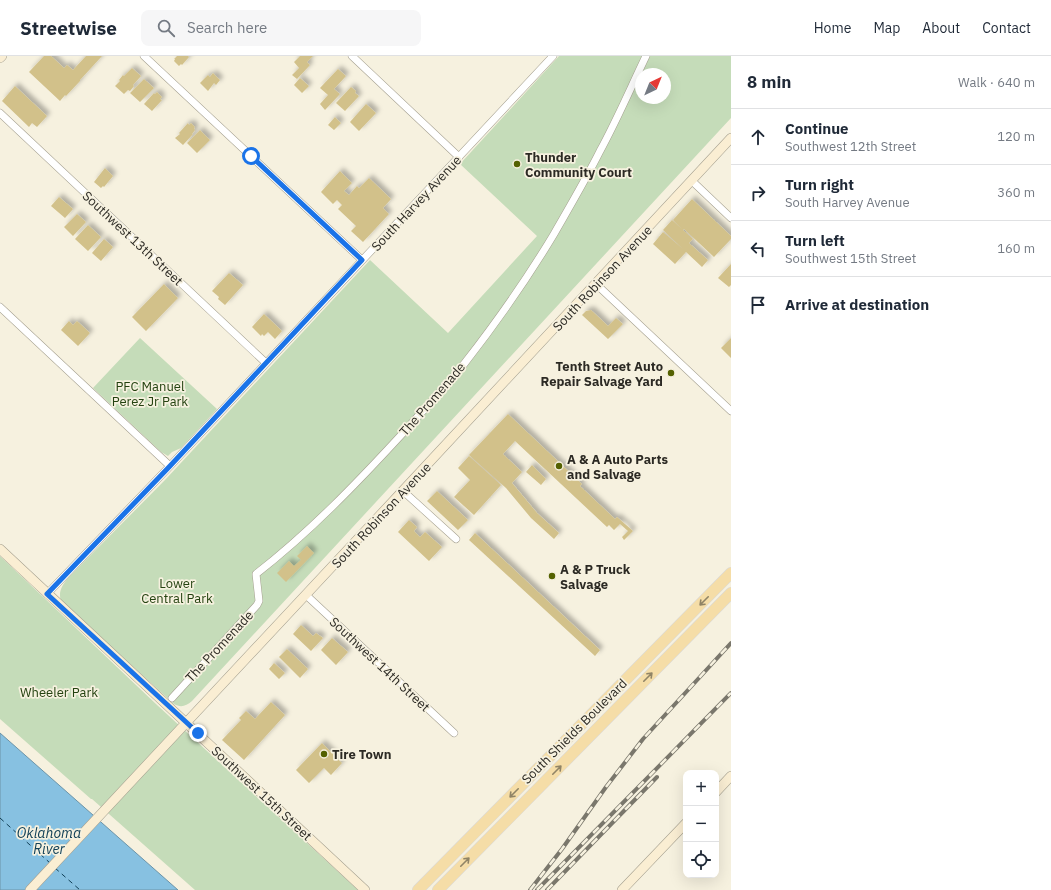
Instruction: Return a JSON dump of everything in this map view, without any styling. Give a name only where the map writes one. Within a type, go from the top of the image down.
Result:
[{"type":"main road","name":"South Robinson Avenue","points":[[30,890],[731,138]]},
{"type":"main road","name":"Southwest 15th Street","points":[[0,549],[365,890]]},
{"type":"main road","name":"South Shields Boulevard","points":[[419,889],[731,573]]},
{"type":"main road","name":"South Shields Boulevard","points":[[438,890],[731,593]]},
{"type":"main road","points":[[719,789],[731,776]]},
{"type":"main road","points":[[622,890],[683,826]]},
{"type":"street","points":[[144,56],[362,260]]},
{"type":"street","points":[[352,56],[459,157]]},
{"type":"street","name":"South Harvey Avenue","points":[[47,594],[170,466],[553,56]]},
{"type":"street","name":"The Promenade","points":[[172,698],[257,605],[259,601],[256,574],[289,548],[370,470],[463,365],[490,329],[541,254],[584,182],[646,56]]},
{"type":"street","name":"Southwest 13th Street","points":[[0,113],[266,363]]},
{"type":"street","points":[[692,181],[731,218]]},
{"type":"street","points":[[596,284],[731,411]]},
{"type":"street","points":[[0,307],[170,466]]},
{"type":"street","points":[[403,491],[456,539]]},
{"type":"street","name":"Southwest 14th Street","points":[[306,595],[454,733]]},
{"type":"green space","name":"Lower Central Park","points":[[559,56],[731,56],[731,118],[192,701],[183,706],[174,704],[61,601],[60,592],[67,579],[165,480],[370,260],[448,333],[537,236],[460,164]]},
{"type":"green space","name":"PFC Manuel Perez Jr Park","points":[[140,338],[217,409],[181,448],[172,452],[168,456],[161,452],[93,388]]},
{"type":"green space","name":"Wheeler Park","points":[[0,556],[156,704],[358,890],[195,890],[0,719]]},
{"type":"water","name":"Oklahoma River","points":[[0,733],[178,890],[0,890]]},
{"type":"building","points":[[44,56],[51,56],[64,68],[67,65],[73,70],[86,56],[102,56],[60,101],[29,72]]},
{"type":"building","points":[[177,56],[189,57],[182,65],[181,64],[179,66],[174,61]]},
{"type":"building","points":[[300,56],[313,56],[307,62],[310,65],[297,79],[292,75],[299,68],[294,62]]},
{"type":"building","points":[[132,68],[141,76],[130,91],[128,90],[124,94],[115,86],[123,75],[124,76]]},
{"type":"building","points":[[338,69],[346,76],[334,89],[340,94],[325,110],[320,104],[328,95],[320,88]]},
{"type":"building","points":[[213,73],[220,80],[216,85],[214,83],[208,91],[200,83],[208,75],[210,77]]},
{"type":"building","points":[[300,78],[309,86],[302,93],[294,85]]},
{"type":"building","points":[[144,79],[154,88],[140,102],[130,93]]},
{"type":"building","points":[[15,86],[47,116],[37,127],[32,123],[29,127],[2,101]]},
{"type":"building","points":[[351,87],[359,96],[345,111],[336,103]]},
{"type":"building","points":[[157,92],[162,97],[160,99],[162,100],[152,111],[144,104],[154,93],[155,94]]},
{"type":"building","points":[[366,104],[376,113],[359,131],[350,122]]},
{"type":"building","points":[[335,117],[341,123],[334,130],[328,125]]},
{"type":"building","points":[[188,123],[189,125],[191,123],[195,127],[195,130],[183,145],[175,138]]},
{"type":"building","points":[[200,130],[210,140],[197,153],[187,143]]},
{"type":"building","points":[[105,168],[113,176],[104,187],[103,186],[101,188],[94,182]]},
{"type":"building","points":[[340,171],[352,183],[344,191],[349,195],[357,186],[359,188],[369,178],[391,199],[383,208],[389,214],[363,242],[351,231],[356,226],[338,209],[342,205],[337,200],[333,204],[321,192]]},
{"type":"building","points":[[59,197],[73,209],[65,218],[51,206]]},
{"type":"building","points":[[692,199],[731,236],[731,239],[714,257],[673,220]]},
{"type":"building","points":[[77,214],[86,222],[73,236],[64,227]]},
{"type":"building","points":[[672,220],[693,239],[689,243],[708,260],[702,267],[686,252],[675,264],[653,244],[663,232],[683,249],[663,230]]},
{"type":"building","points":[[88,225],[101,237],[88,251],[75,239]]},
{"type":"building","points":[[104,239],[113,247],[101,261],[92,253]]},
{"type":"building","points":[[731,264],[731,285],[729,287],[718,278]]},
{"type":"building","points":[[229,273],[243,285],[225,305],[212,291]]},
{"type":"building","points":[[164,284],[178,298],[146,331],[132,317]]},
{"type":"building","points":[[591,310],[608,326],[616,318],[623,324],[608,339],[582,315],[586,311]]},
{"type":"building","points":[[264,314],[282,331],[275,339],[268,332],[264,336],[262,334],[261,336],[252,327]]},
{"type":"building","points":[[69,321],[73,325],[77,321],[90,333],[78,346],[61,330]]},
{"type":"building","points":[[731,338],[731,358],[721,348]]},
{"type":"building","points":[[508,414],[582,484],[580,486],[615,519],[617,517],[633,531],[624,540],[622,537],[628,531],[620,524],[614,530],[609,525],[607,527],[515,441],[503,454],[522,472],[512,483],[537,513],[559,533],[554,539],[531,518],[506,488],[469,455]]},
{"type":"building","points":[[469,456],[501,485],[474,515],[454,497],[470,480],[458,468]]},
{"type":"building","points":[[532,465],[546,479],[541,485],[526,472]]},
{"type":"building","points":[[437,491],[468,520],[458,530],[427,501]]},
{"type":"building","points":[[409,520],[417,527],[414,531],[420,537],[425,532],[442,547],[429,561],[398,532]]},
{"type":"building","points":[[475,533],[600,650],[595,656],[469,540]]},
{"type":"building","points":[[307,546],[314,553],[286,582],[277,573],[289,561],[294,566],[301,560],[297,556]]},
{"type":"building","points":[[301,625],[313,636],[316,633],[323,638],[311,651],[293,634]]},
{"type":"building","points":[[332,638],[348,652],[336,665],[321,650]]},
{"type":"building","points":[[287,649],[308,669],[300,678],[279,657]]},
{"type":"building","points":[[274,663],[285,673],[279,679],[269,669]]},
{"type":"building","points":[[271,702],[285,715],[244,760],[222,740],[241,720],[239,718],[246,711],[255,719]]},
{"type":"building","points":[[322,743],[342,763],[331,775],[324,768],[309,783],[296,770]]},
{"type":"ferry route","points":[[0,818],[50,863]]},
{"type":"ferry route","points":[[55,868],[80,890]]},
{"type":"railway","points":[[530,890],[643,739],[731,643]]},
{"type":"railway","points":[[537,890],[731,693]]},
{"type":"railway","points":[[547,890],[657,777]]},
{"type":"place","name":"Thunder Community Court","points":[[517,164]]},
{"type":"place","name":"Tenth Street Auto Repair Salvage Yard","points":[[671,373]]},
{"type":"place","name":"A & A Auto Parts and Salvage","points":[[559,466]]},
{"type":"place","name":"A & P Truck Salvage","points":[[552,576]]},
{"type":"place","name":"Tire Town","points":[[324,754]]},
{"type":"route","points":[[198,733],[47,594],[170,466],[362,260],[251,156]]}]
